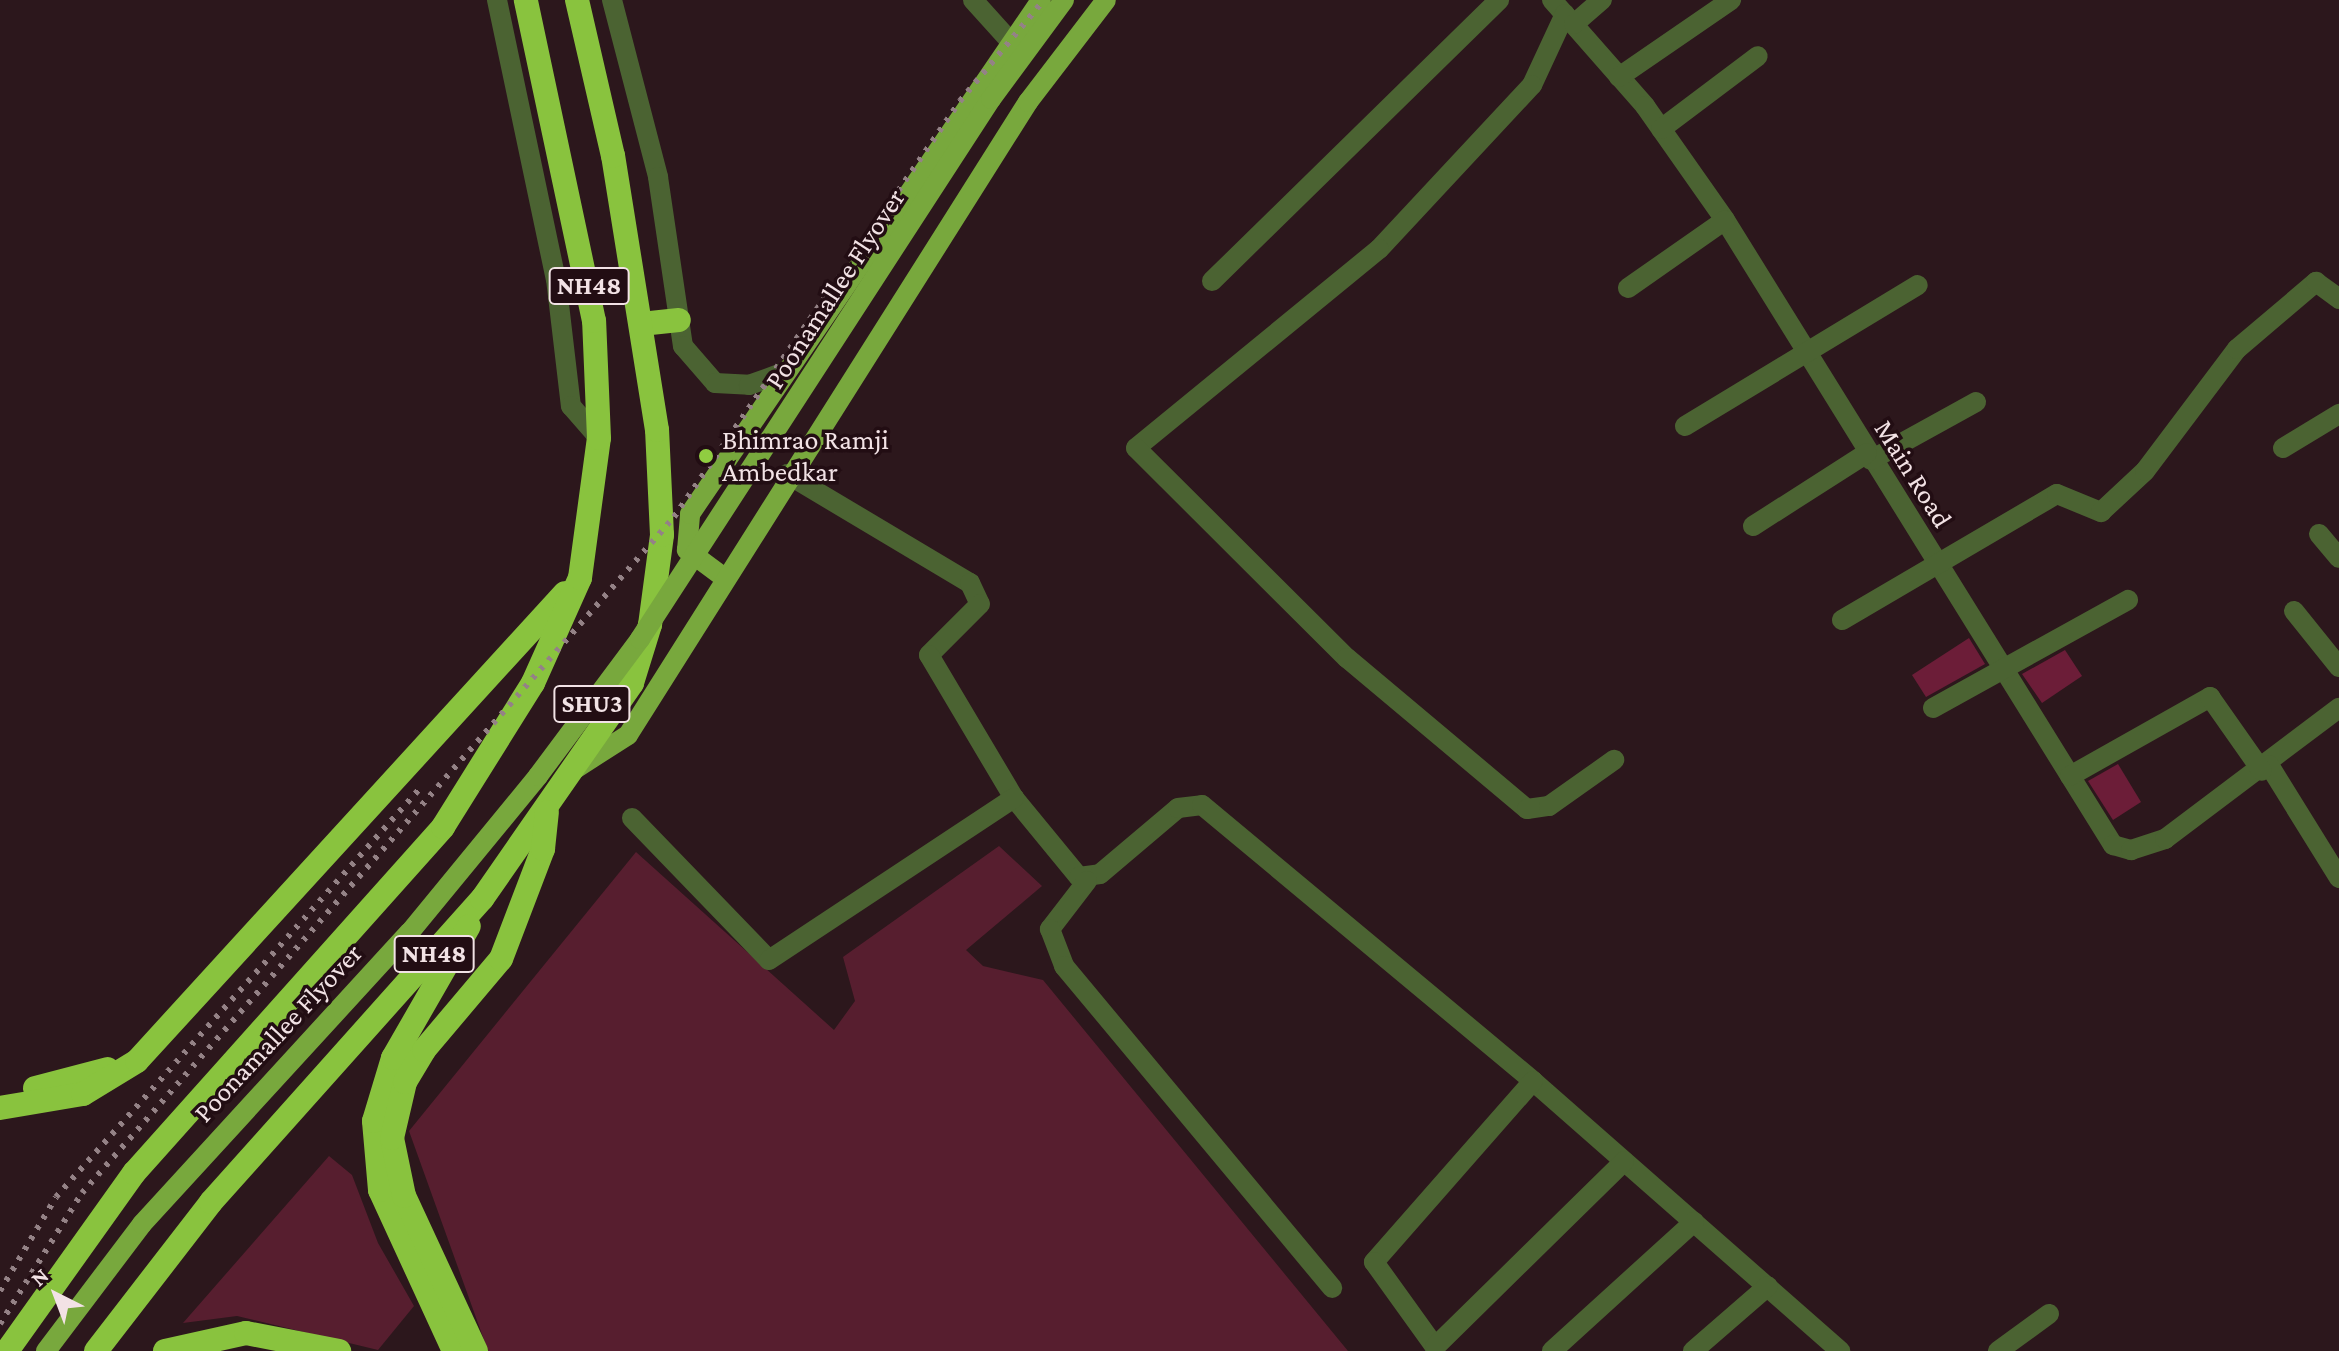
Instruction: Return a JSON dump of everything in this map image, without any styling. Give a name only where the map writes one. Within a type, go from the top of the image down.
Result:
[{"type":"highway","name":"NH48","points":[[7,1351],[134,1173],[443,827],[533,683],[580,578],[599,438],[592,307],[526,0]]},
{"type":"highway","name":"NH48","points":[[96,1351],[211,1202],[482,899],[575,770],[632,683],[650,625],[660,477],[641,324],[577,0]]},
{"type":"highway","points":[[641,324],[679,320]]},
{"type":"highway","points":[[0,1108],[83,1094],[137,1061],[580,578]]},
{"type":"highway","points":[[476,1351],[404,1196],[392,1138],[405,1082],[424,1050],[501,959],[543,849],[547,810]]},
{"type":"highway","points":[[454,1351],[380,1190],[374,1121],[393,1058],[440,987],[482,899]]},
{"type":"highway","points":[[0,1092],[137,1061]]},
{"type":"highway","points":[[165,1351],[246,1333],[339,1351]]},
{"type":"main road","points":[[722,576],[687,550],[690,514],[780,374],[1041,0]]},
{"type":"main road","name":"Poonamallee Flyover","points":[[46,1351],[142,1224],[410,932],[547,765],[640,639],[969,132],[1064,0]]},
{"type":"main road","name":"SHU3","points":[[575,770],[628,735],[722,576],[1028,102],[1106,0]]},
{"type":"street","points":[[497,0],[556,279],[571,406],[599,438]]},
{"type":"street","points":[[612,0],[658,177],[683,346],[715,383],[749,385],[780,374]]},
{"type":"street","points":[[973,0],[1011,42]]},
{"type":"street","points":[[1212,281],[1499,0]]},
{"type":"street","points":[[1602,0],[1564,13],[1532,85],[1379,249],[1136,448],[1347,658],[1527,809],[1549,806],[1614,760]]},
{"type":"street","points":[[1619,77],[1731,0]]},
{"type":"street","name":"Main Road","points":[[1564,13],[1661,129],[1725,220],[2001,670],[2070,776],[2095,825],[2113,845],[2131,850],[2165,839],[2265,768],[2339,708]]},
{"type":"street","points":[[1661,129],[1758,56]]},
{"type":"street","points":[[1628,288],[1725,220]]},
{"type":"street","points":[[1842,620],[1935,562],[2057,494],[2101,512],[2145,471],[2237,349],[2316,282],[2338,294]]},
{"type":"street","points":[[1685,426],[1804,351],[1918,285]]},
{"type":"street","points":[[1753,526],[1869,457],[1976,402]]},
{"type":"street","points":[[2283,448],[2339,414]]},
{"type":"street","points":[[787,474],[970,583],[980,604],[929,655],[1014,798],[1087,881]]},
{"type":"street","points":[[2319,534],[2339,558]]},
{"type":"street","points":[[1933,708],[2128,600]]},
{"type":"street","points":[[2294,611],[2339,667]]},
{"type":"street","points":[[2070,776],[2210,697],[2265,768],[2339,878]]},
{"type":"street","points":[[632,818],[769,960],[1014,798]]},
{"type":"street","points":[[1332,1288],[1064,966],[1050,929],[1087,881],[1178,808],[1202,805],[1533,1081],[1768,1286],[1836,1350]]},
{"type":"street","points":[[1533,1081],[1374,1262],[1437,1349],[1624,1161]]},
{"type":"street","points":[[1552,1351],[1694,1222]]},
{"type":"street","points":[[1693,1351],[1768,1286]]},
{"type":"street","points":[[1998,1351],[2049,1314]]},
{"type":"shaded area","points":[[999,846],[1042,886],[966,950],[983,966],[1043,980],[1348,1351],[488,1351],[409,1131],[636,852],[834,1030],[855,1001],[843,957]]},
{"type":"shaded area","points":[[329,1156],[352,1175],[378,1243],[414,1306],[378,1350],[237,1316],[183,1323]]},
{"type":"building","points":[[1969,638],[1985,664],[1926,697],[1912,675]]},
{"type":"building","points":[[2065,650],[2082,676],[2042,703],[2022,674]]},
{"type":"building","points":[[2118,764],[2141,802],[2113,820],[2088,781]]},
{"type":"railway","points":[[0,1324],[82,1193],[674,517],[960,101],[1044,0]]},
{"type":"railway","points":[[0,1291],[56,1197],[422,786]]},
{"type":"place","name":"Bhimrao Ramji Ambedkar","points":[[706,456]]}]
